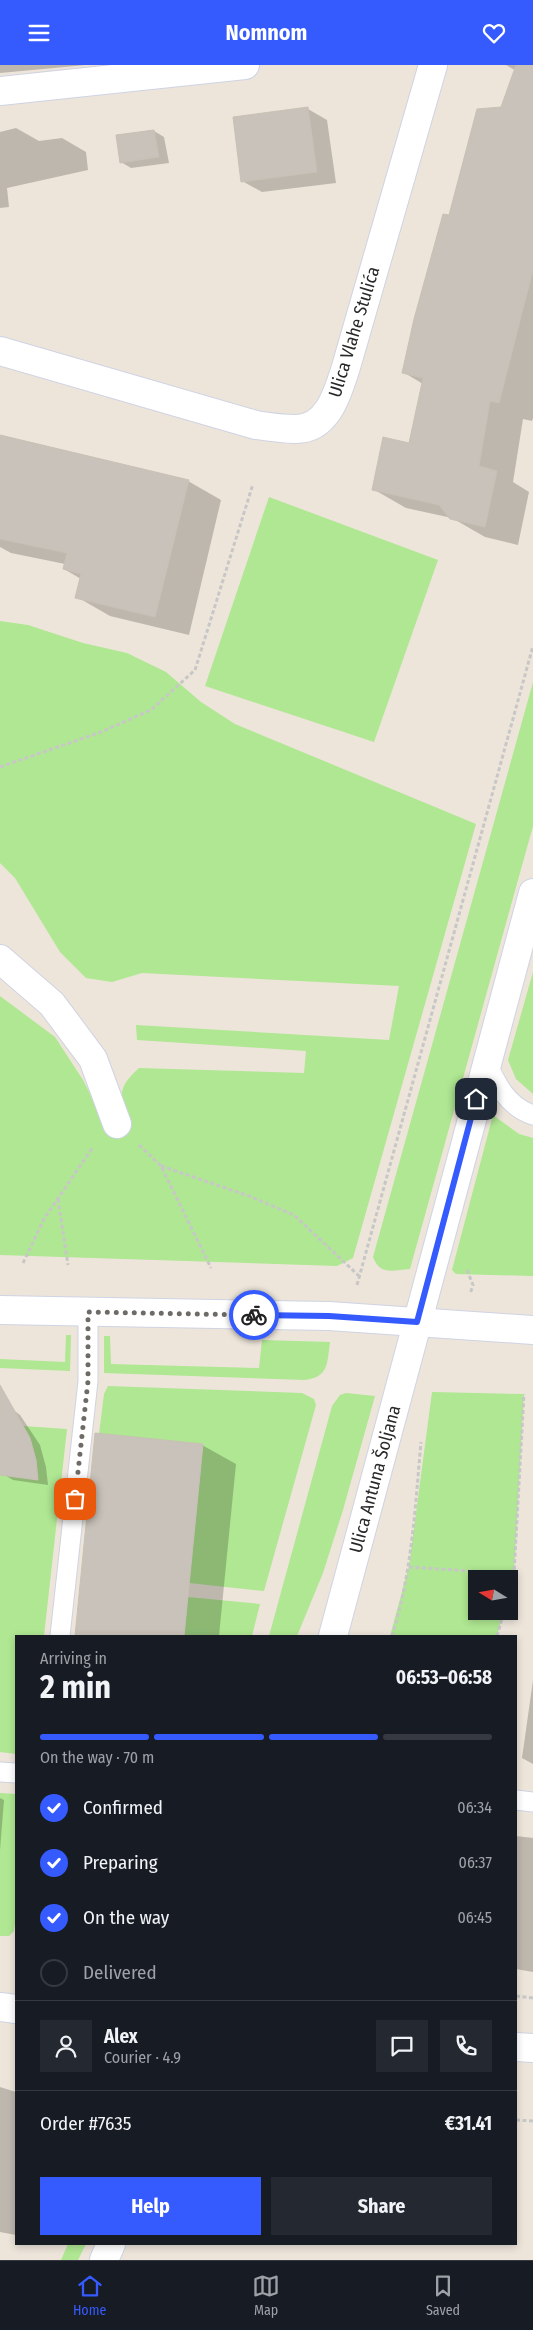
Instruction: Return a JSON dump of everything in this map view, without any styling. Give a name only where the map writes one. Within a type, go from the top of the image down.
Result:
[{"type":"street","points":[[0,91],[245,65]]},
{"type":"street","name":"Ulica Vlahe Stulića","points":[[0,351],[256,425],[298,429],[317,423],[334,401],[346,367],[433,65]]},
{"type":"street","name":"Ulica Antuna Šoljana","points":[[333,1635],[486,1061],[533,893]]},
{"type":"street","points":[[0,959],[52,1004],[93,1059],[116,1119]]},
{"type":"street","points":[[0,1310],[329,1316],[533,1330]]},
{"type":"street","points":[[0,2007],[15,2009]]},
{"type":"street","points":[[517,2047],[533,2048]]},
{"type":"street","points":[[104,2260],[111,2245]]},
{"type":"lane","points":[[486,1061],[503,1095],[515,1106],[533,1115]]},
{"type":"lane","points":[[60,1635],[88,1381],[88,1312]]},
{"type":"lane","points":[[0,1771],[15,1773]]},
{"type":"lane","points":[[517,1800],[533,1802]]},
{"type":"path","points":[[0,767],[101,732],[151,710],[195,670],[254,484]]},
{"type":"path","points":[[355,1295],[533,646]]},
{"type":"path","points":[[23,1263],[44,1219],[116,1119],[161,1166],[211,1268]]},
{"type":"path","points":[[161,1166],[249,1195],[294,1215],[359,1276]]},
{"type":"path","points":[[58,1199],[68,1265]]},
{"type":"path","points":[[514,1570],[524,1393]]},
{"type":"path","points":[[392,1635],[404,1598],[409,1567],[422,1439]]},
{"type":"path","points":[[409,1567],[468,1571]]},
{"type":"path","points":[[497,1635],[501,1620]]},
{"type":"path","points":[[517,1996],[533,1998]]},
{"type":"path","points":[[517,2120],[533,2121]]},
{"type":"green space","points":[[269,497],[438,560],[374,742],[205,686]]},
{"type":"green space","points":[[0,621],[28,625],[83,643],[127,653],[166,672],[201,702],[235,724],[476,824],[353,1258],[337,1266],[0,1255],[0,996],[55,1037],[83,1080],[112,1137],[131,1122],[124,1106],[122,1093],[127,1081],[139,1068],[304,1073],[306,1051],[137,1040],[136,1025],[389,1040],[399,986],[142,973],[112,982],[86,978],[60,952],[15,878],[0,863]]},
{"type":"green space","points":[[533,682],[533,826],[410,1269],[388,1271],[379,1267],[373,1257]]},
{"type":"green space","points":[[533,972],[533,1094],[516,1079],[508,1060]]},
{"type":"green space","points":[[493,1115],[519,1134],[533,1138],[533,1276],[456,1274],[452,1270]]},
{"type":"green space","points":[[66,1335],[71,1335],[70,1371],[0,1368],[0,1359],[65,1362]]},
{"type":"green space","points":[[104,1336],[110,1336],[111,1364],[259,1368],[262,1340],[330,1342],[327,1362],[323,1372],[319,1376],[305,1380],[104,1373]]},
{"type":"green space","points":[[108,1386],[302,1393],[314,1399],[316,1405],[264,1591],[189,1583],[203,1444],[99,1434],[104,1394]]},
{"type":"green space","points":[[432,1392],[524,1394],[514,1570],[468,1570],[468,1620],[501,1620],[497,1635],[390,1635],[409,1566]]},
{"type":"green space","points":[[346,1393],[375,1396],[343,1510],[323,1573],[297,1635],[269,1635],[332,1406],[340,1395]]},
{"type":"green space","points":[[23,1426],[67,1429],[44,1635],[15,1635],[15,1754],[0,1752],[0,1467],[38,1480],[34,1452]]},
{"type":"green space","points":[[188,1597],[260,1604],[252,1635],[184,1635]]},
{"type":"green space","points":[[0,1793],[15,1794],[15,1923],[14,1931],[9,1936],[0,1936]]},
{"type":"green space","points":[[68,2245],[86,2245],[78,2260],[61,2260]]},
{"type":"building","points":[[516,65],[533,65],[533,270],[499,403],[490,401],[479,466],[497,471],[485,527],[450,519],[439,505],[372,490],[383,437],[409,443],[423,378],[402,373],[414,319],[443,214],[449,215],[477,109],[501,107]]},
{"type":"building","points":[[308,107],[317,172],[241,182],[233,117]]},
{"type":"building","points":[[154,130],[159,157],[120,163],[116,135]]},
{"type":"building","points":[[0,435],[189,480],[155,617],[75,598],[81,574],[63,569],[67,553],[0,539]]},
{"type":"building","points":[[0,1385],[30,1438],[36,1460],[38,1480],[0,1475]]},
{"type":"building","points":[[95,1433],[203,1444],[184,1635],[75,1635]]},
{"type":"way so far","points":[[75,1499],[88,1381],[88,1312],[254,1315]]},
{"type":"route","points":[[254,1315],[329,1316],[417,1322],[476,1099]]}]
